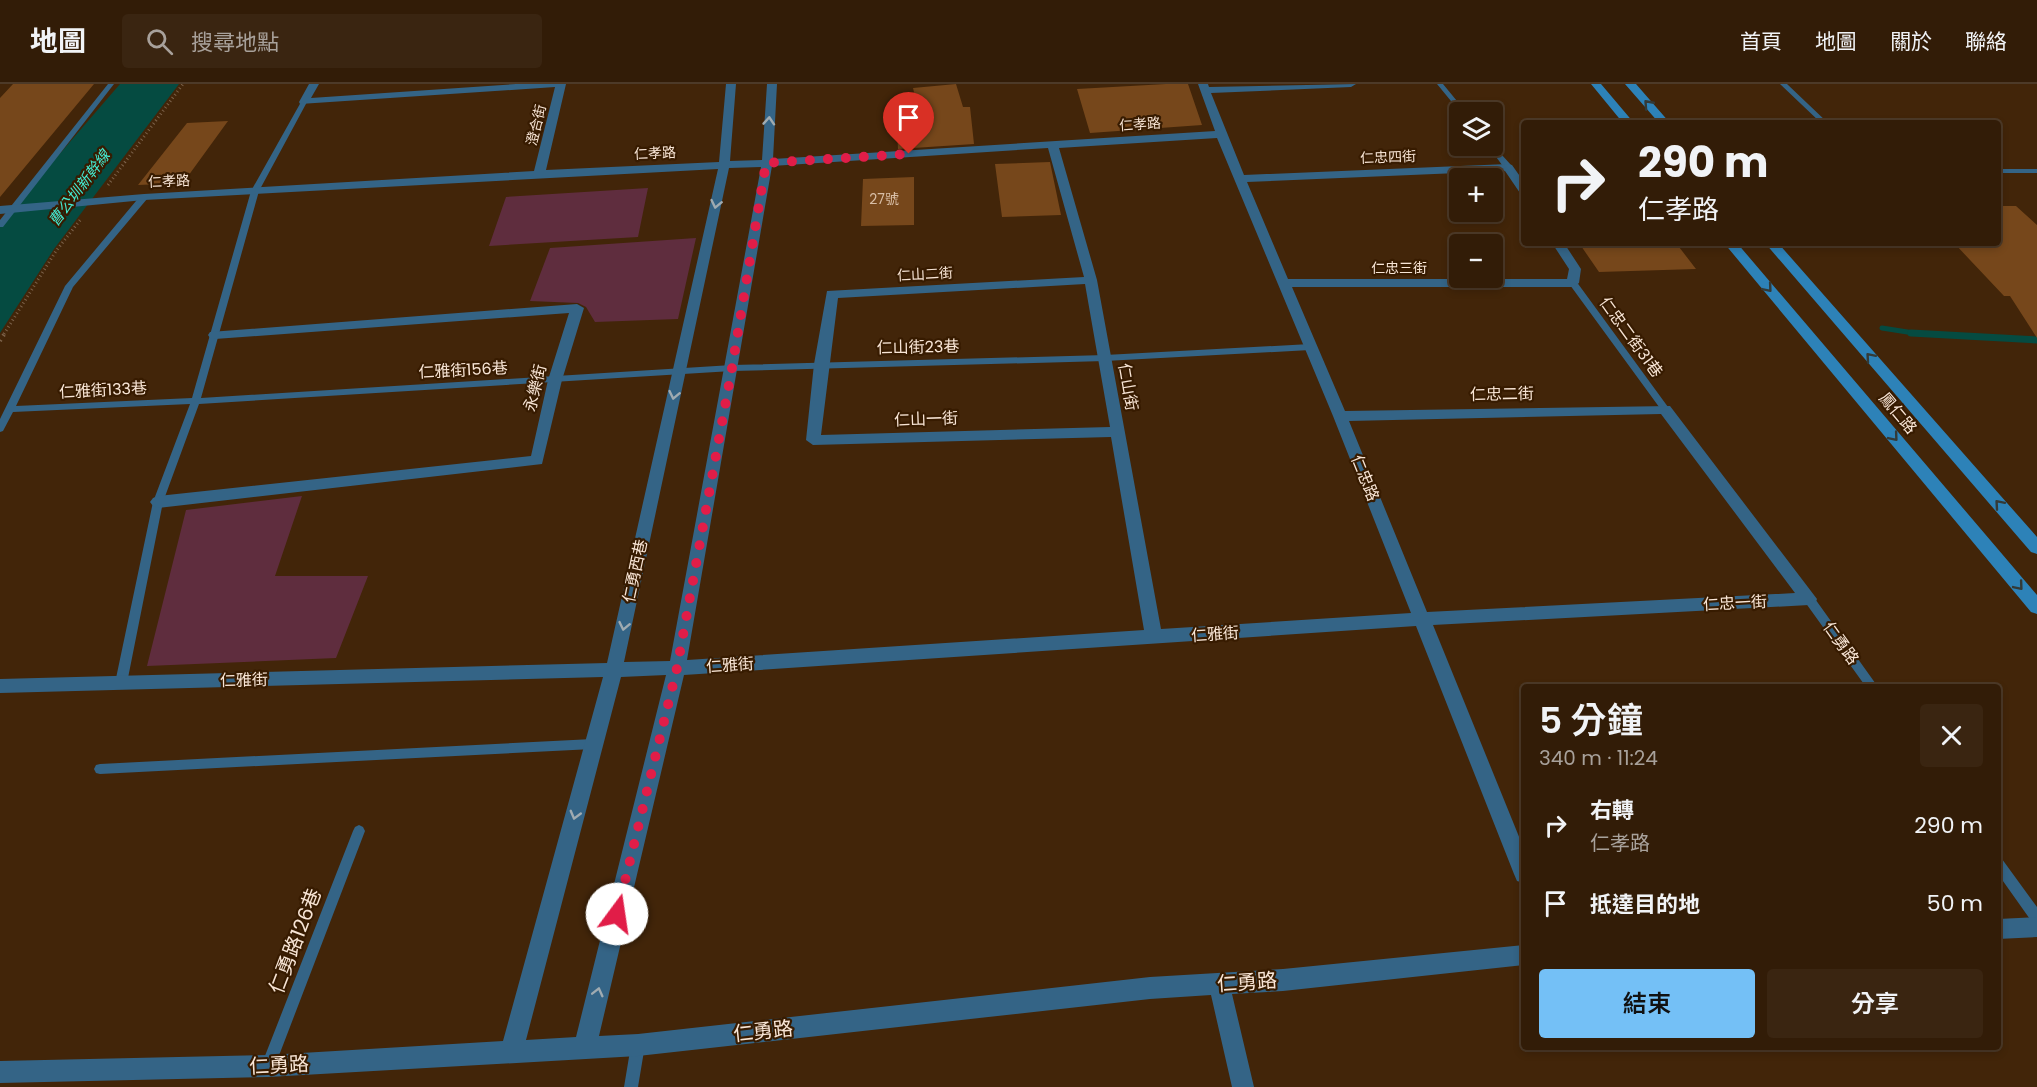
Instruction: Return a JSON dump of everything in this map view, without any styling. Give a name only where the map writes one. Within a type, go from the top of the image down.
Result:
[{"type":"main road","points":[[1596,84],[1626,120]]},
{"type":"main road","points":[[1630,84],[1662,120]]},
{"type":"main road","name":"鳳仁路","points":[[1734,246],[2037,607]]},
{"type":"main road","name":"鳳仁路","points":[[1774,246],[2037,548]]},
{"type":"street","points":[[304,102],[314,84]]},
{"type":"street","points":[[304,102],[560,84]]},
{"type":"street","name":"澄合街","points":[[539,174],[560,84]]},
{"type":"street","name":"仁勇西巷","points":[[512,1053],[614,670],[724,165],[732,84]]},
{"type":"street","points":[[585,1048],[677,668],[732,368],[766,163],[772,84]]},
{"type":"street","points":[[1205,87],[1352,84]]},
{"type":"street","name":"仁忠路","points":[[1205,87],[1240,179],[1340,416],[1521,866]]},
{"type":"street","name":"仁孝路","points":[[6,210],[144,197],[766,163],[1222,134]]},
{"type":"street","name":"仁山街","points":[[1053,145],[1091,280],[1154,638]]},
{"type":"street","points":[[1509,167],[1521,186]]},
{"type":"street","name":"仁忠四街","points":[[1240,179],[1509,167]]},
{"type":"street","points":[[1560,246],[1575,269],[1573,283]]},
{"type":"street","name":"仁山二街","points":[[821,364],[832,294],[1091,280]]},
{"type":"street","name":"仁忠三街","points":[[1284,283],[1573,283]]},
{"type":"street","name":"永樂街","points":[[158,502],[537,460],[555,380],[577,309],[215,335]]},
{"type":"street","name":"仁山一街","points":[[821,364],[813,440],[1118,432]]},
{"type":"street","points":[[1665,409],[1809,599]]},
{"type":"street","name":"仁忠二街","points":[[1340,416],[1665,409]]},
{"type":"street","name":"仁忠一街","points":[[1423,620],[1809,599]]},
{"type":"street","name":"仁雅街","points":[[0,686],[677,668],[1423,620]]},
{"type":"street","points":[[2001,929],[2037,927]]},
{"type":"street","name":"仁勇路","points":[[0,1072],[268,1066],[638,1045],[1150,988],[1283,980],[1521,954]]},
{"type":"street","points":[[1220,984],[1243,1087]]},
{"type":"lane","points":[[0,225],[6,210],[111,84]]},
{"type":"lane","points":[[1440,84],[1455,102]]},
{"type":"lane","points":[[1783,84],[1823,120]]},
{"type":"lane","points":[[121,683],[158,502],[196,401],[255,191],[304,102]]},
{"type":"lane","points":[[1500,156],[1509,167]]},
{"type":"lane","points":[[2001,171],[2037,171]]},
{"type":"lane","points":[[0,429],[69,286],[144,197]]},
{"type":"lane","name":"仁忠二街31巷","points":[[1573,283],[1665,409]]},
{"type":"lane","name":"仁山街23巷","points":[[732,368],[1105,358],[1310,347]]},
{"type":"lane","name":"仁雅街156巷","points":[[196,401],[732,368]]},
{"type":"lane","name":"仁雅街133巷","points":[[11,409],[196,401]]},
{"type":"lane","name":"仁勇路","points":[[1809,599],[1870,684]]},
{"type":"lane","points":[[100,769],[593,744]]},
{"type":"lane","name":"仁勇路126巷","points":[[268,1066],[359,831]]},
{"type":"lane","points":[[2001,867],[2037,918]]},
{"type":"lane","points":[[631,1087],[638,1045]]},
{"type":"shaded area","points":[[648,188],[638,237],[489,246],[506,197]]},
{"type":"shaded area","points":[[696,238],[678,319],[595,322],[586,307],[578,303],[530,301],[550,248]]},
{"type":"shaded area","points":[[302,496],[275,576],[368,576],[336,658],[147,666],[186,510]]},
{"type":"water","name":"曹公圳新幹線","points":[[120,84],[179,84],[54,249],[0,333],[0,226],[12,209]]},
{"type":"building","points":[[13,84],[94,84],[0,197],[0,98]]},
{"type":"building","points":[[956,84],[963,107],[970,107],[974,144],[898,149],[896,110],[918,109],[913,88]]},
{"type":"building","points":[[1188,84],[1202,125],[1090,133],[1077,89]]},
{"type":"building","points":[[228,121],[183,183],[138,185],[187,123]]},
{"type":"building","points":[[1050,162],[1061,215],[1002,217],[995,164]]},
{"type":"building","points":[[914,177],[914,225],[861,226],[863,179]]},
{"type":"building","points":[[2001,206],[2016,206],[2037,225],[2037,338],[2010,296],[2004,296],[1957,246],[2001,246]]},
{"type":"building","points":[[1581,246],[1678,246],[1696,269],[1599,272]]},
{"type":"waterway","points":[[1882,328],[1915,333]]},
{"type":"waterway","points":[[1911,333],[1915,333]]},
{"type":"waterway","points":[[1915,333],[2037,340]]},
{"type":"waterway","points":[[1915,333],[1920,334]]},
{"type":"route","points":[[617,914],[677,668],[732,368],[766,163],[909,154]]}]
